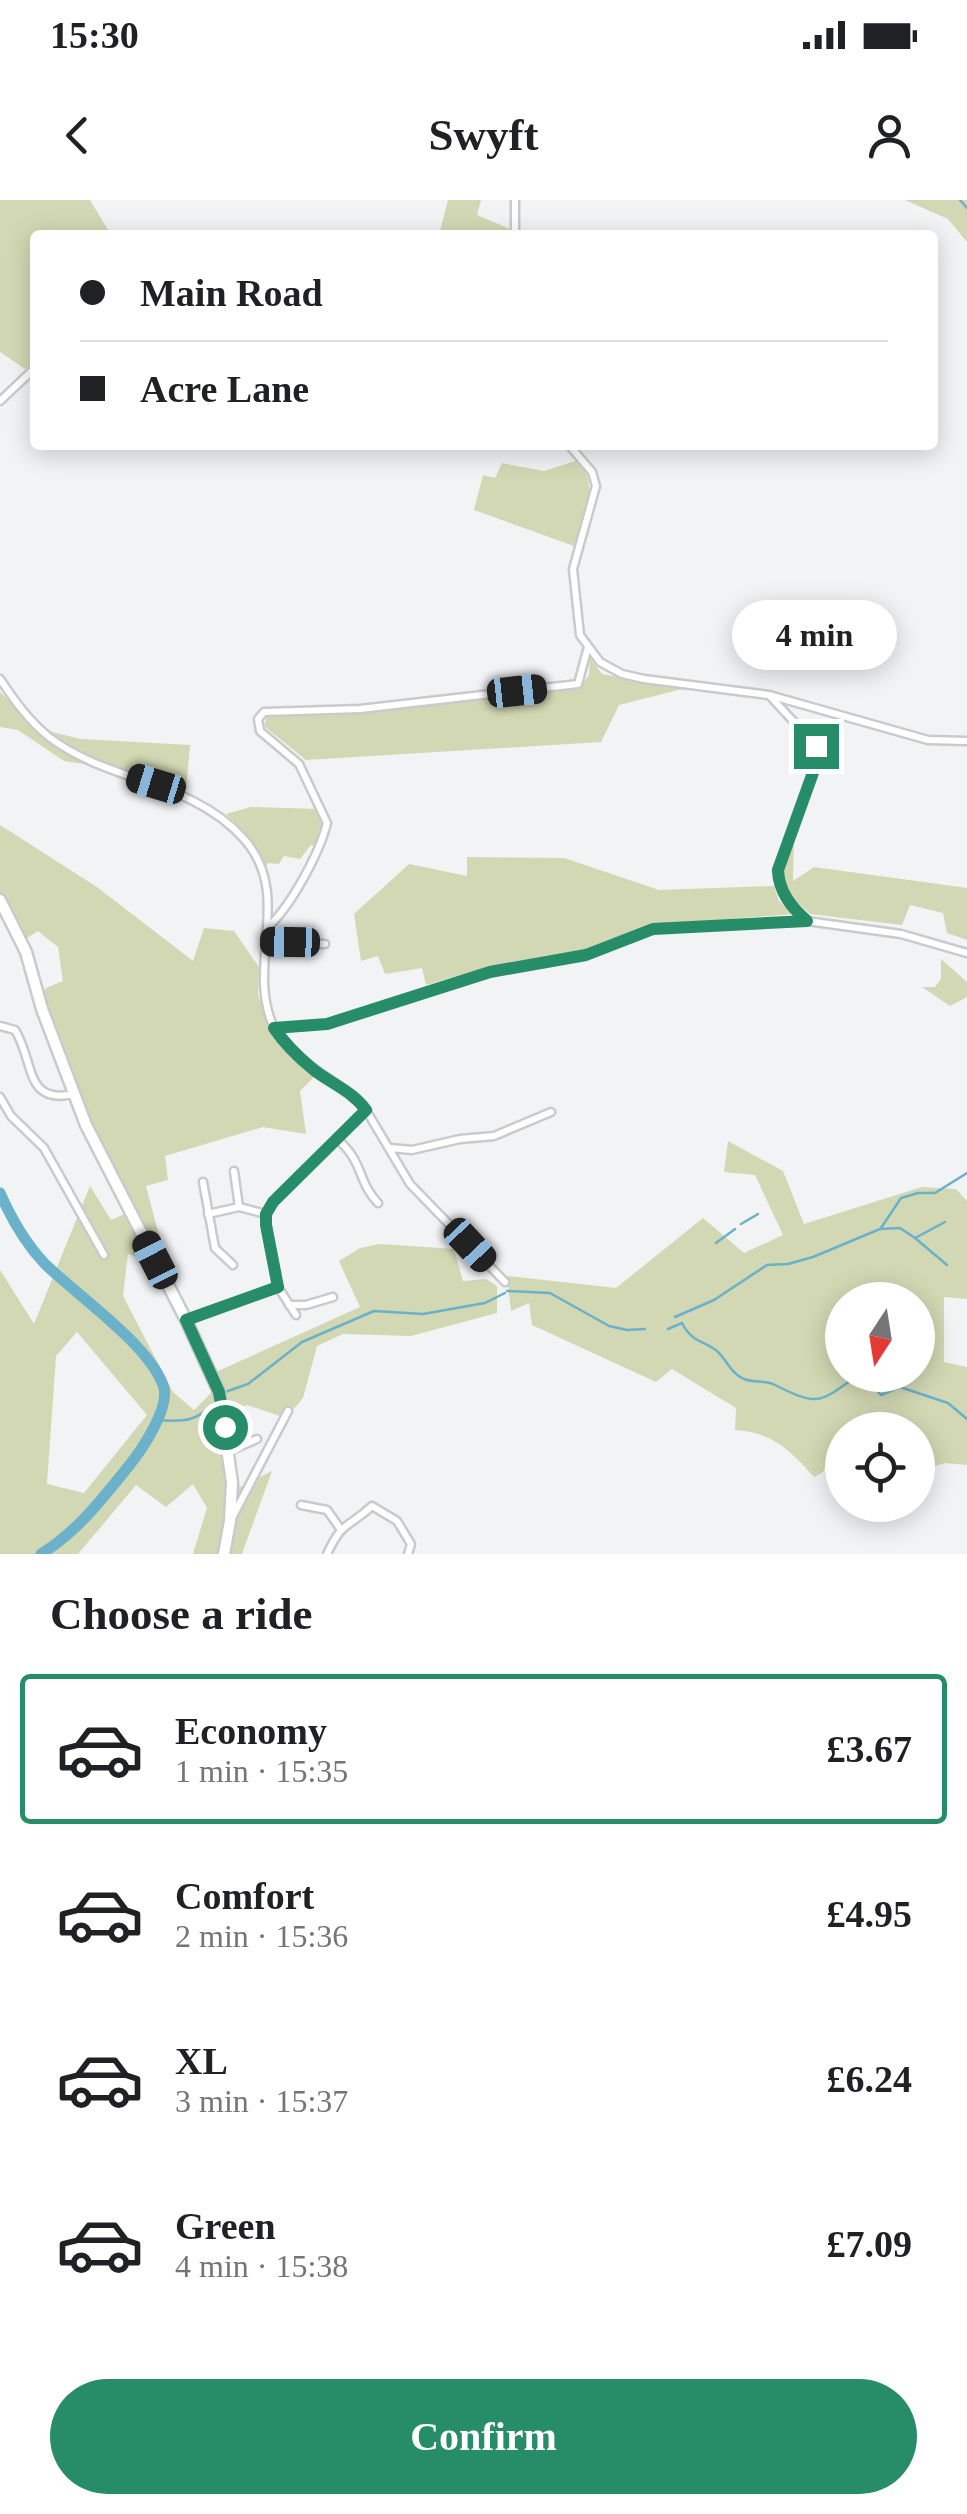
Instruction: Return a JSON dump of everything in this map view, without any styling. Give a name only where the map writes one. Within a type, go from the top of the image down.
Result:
[{"type":"main road","points":[[0,900],[26,952],[42,1009],[86,1125],[186,1320],[220,1397],[232,1483],[224,1554]]},
{"type":"street","points":[[515,200],[516,230]]},
{"type":"street","points":[[0,401],[30,373]]},
{"type":"street","points":[[573,450],[592,472],[596,486],[573,569],[580,635],[600,662],[622,674],[769,695],[928,740],[967,741]]},
{"type":"street","points":[[270,924],[279,916],[302,876],[328,822],[298,764],[260,731],[258,720],[264,712],[360,709],[578,684],[588,646]]},
{"type":"street","points":[[0,679],[20,708],[48,736],[107,767],[195,799],[236,830],[257,859],[268,903],[270,924],[262,978],[265,1004],[274,1028],[286,1045],[316,1071],[355,1096],[410,1184],[505,1282]]},
{"type":"street","points":[[769,695],[816,746],[814,770],[778,870],[778,884],[785,897],[807,921]]},
{"type":"street","points":[[274,1028],[327,1024],[490,972],[586,955],[653,929],[807,921],[901,934],[967,953]]},
{"type":"street","points":[[267,942],[326,944]]},
{"type":"street","points":[[0,1026],[15,1030],[23,1042],[44,1095],[55,1098],[74,1094]]},
{"type":"street","points":[[0,1097],[11,1116],[44,1148],[104,1255]]},
{"type":"street","points":[[296,1315],[278,1287],[266,1214],[273,1202],[366,1110]]},
{"type":"street","points":[[390,1148],[412,1150],[460,1138],[494,1136],[551,1112]]},
{"type":"street","points":[[338,1140],[360,1164],[364,1188],[378,1203]]},
{"type":"street","points":[[234,1171],[240,1207]]},
{"type":"street","points":[[203,1182],[214,1248],[233,1265]]},
{"type":"street","points":[[208,1214],[240,1207],[266,1214]]},
{"type":"street","points":[[186,1320],[278,1287]]},
{"type":"street","points":[[289,1305],[306,1305],[333,1297]]},
{"type":"street","points":[[230,1521],[288,1411]]},
{"type":"street","points":[[228,1450],[258,1439]]},
{"type":"street","points":[[302,1506],[327,1510],[339,1527]]},
{"type":"street","points":[[326,1554],[339,1527],[360,1518],[372,1506],[397,1521],[412,1544],[408,1554]]},
{"type":"green space","points":[[0,200],[90,200],[108,230],[30,230],[30,366],[25,369],[0,352]]},
{"type":"green space","points":[[448,200],[481,200],[477,215],[512,230],[440,230]]},
{"type":"green space","points":[[905,200],[967,200],[967,242],[948,219]]},
{"type":"green space","points":[[578,460],[585,471],[589,492],[574,546],[474,510],[483,475],[495,478],[502,463],[544,471]]},
{"type":"green space","points":[[590,658],[602,674],[682,689],[619,705],[601,742],[306,760],[264,726],[267,716],[356,714],[578,689],[589,675]]},
{"type":"green space","points":[[0,692],[47,738],[91,765],[64,761],[18,730],[0,727]]},
{"type":"green space","points":[[52,732],[81,739],[190,745],[186,790],[116,768]]},
{"type":"green space","points":[[251,807],[320,809],[325,822],[315,846],[311,845],[300,859],[284,856],[279,864],[268,863],[263,870],[249,839],[226,814]]},
{"type":"green space","points":[[0,825],[97,887],[193,961],[204,928],[234,931],[259,967],[258,995],[272,1035],[315,1076],[300,1091],[306,1134],[263,1127],[165,1156],[168,1180],[146,1186],[172,1285],[89,1122],[40,996],[46,988],[63,981],[58,947],[38,931],[24,940],[0,894]]},
{"type":"green space","points":[[794,835],[793,881],[814,867],[967,888],[967,940],[947,933],[943,913],[910,905],[902,925],[810,914],[788,894],[780,874]]},
{"type":"green space","points":[[467,857],[564,858],[659,890],[774,886],[779,901],[794,914],[653,925],[578,952],[487,967],[426,985],[422,968],[385,974],[378,956],[361,961],[354,914],[409,864],[467,876]]},
{"type":"green space","points":[[941,959],[967,982],[967,997],[950,1006],[922,987],[935,987],[941,979]]},
{"type":"green space","points":[[728,1141],[783,1171],[804,1224],[922,1187],[956,1189],[967,1201],[967,1299],[944,1297],[944,1362],[967,1367],[967,1465],[935,1466],[935,1412],[825,1412],[825,1468],[814,1477],[779,1444],[760,1434],[735,1430],[736,1408],[672,1369],[656,1382],[532,1325],[529,1303],[511,1311],[507,1276],[616,1288],[703,1218],[744,1253],[783,1235],[755,1175],[724,1172]]},
{"type":"green space","points":[[90,1186],[111,1220],[127,1213],[149,1260],[128,1254],[123,1296],[173,1392],[194,1410],[214,1390],[227,1492],[220,1554],[193,1554],[207,1508],[193,1484],[166,1507],[136,1485],[78,1554],[0,1554],[0,1270],[34,1324]],"holes":[[[77,1332],[147,1415],[84,1493],[47,1484],[56,1356]]]},
{"type":"green space","points":[[380,1244],[454,1249],[463,1281],[486,1279],[497,1286],[497,1313],[411,1336],[343,1334],[317,1346],[303,1398],[286,1418],[247,1405],[226,1413],[216,1372],[360,1307],[339,1261],[360,1248]]},
{"type":"green space","points":[[272,1471],[242,1554],[229,1554],[235,1529],[236,1489]]},
{"type":"waterway","points":[[960,200],[967,208]]},
{"type":"waterway","points":[[881,1228],[901,1198],[935,1193],[967,1173]]},
{"type":"waterway","points":[[0,1193],[38,1256],[143,1353],[155,1369],[165,1394],[154,1428],[134,1460],[77,1526],[41,1554]]},
{"type":"waterway","points":[[741,1224],[758,1214]]},
{"type":"waterway","points":[[675,1317],[714,1300],[767,1265],[813,1257],[880,1229],[900,1228],[915,1238],[945,1222]]},
{"type":"waterway","points":[[716,1243],[735,1229]]},
{"type":"waterway","points":[[915,1238],[947,1265]]},
{"type":"waterway","points":[[507,1291],[550,1293],[609,1326],[645,1329]]},
{"type":"waterway","points":[[225,1392],[248,1384],[302,1342],[374,1311],[423,1314],[485,1303],[505,1293]]},
{"type":"waterway","points":[[668,1329],[682,1323],[694,1338],[717,1351],[740,1377],[771,1383],[810,1399],[833,1392]]},
{"type":"waterway","points":[[878,1392],[888,1392]]},
{"type":"waterway","points":[[915,1392],[948,1403],[967,1419]]},
{"type":"waterway","points":[[156,1420],[189,1419],[216,1402]]},
{"type":"route","points":[[225,1427],[219,1392],[186,1320],[278,1287],[266,1214],[273,1202],[366,1110],[355,1096],[316,1071],[286,1045],[274,1028],[327,1024],[490,972],[586,955],[653,929],[807,921],[785,897],[778,884],[778,870],[814,770],[816,746]]}]
